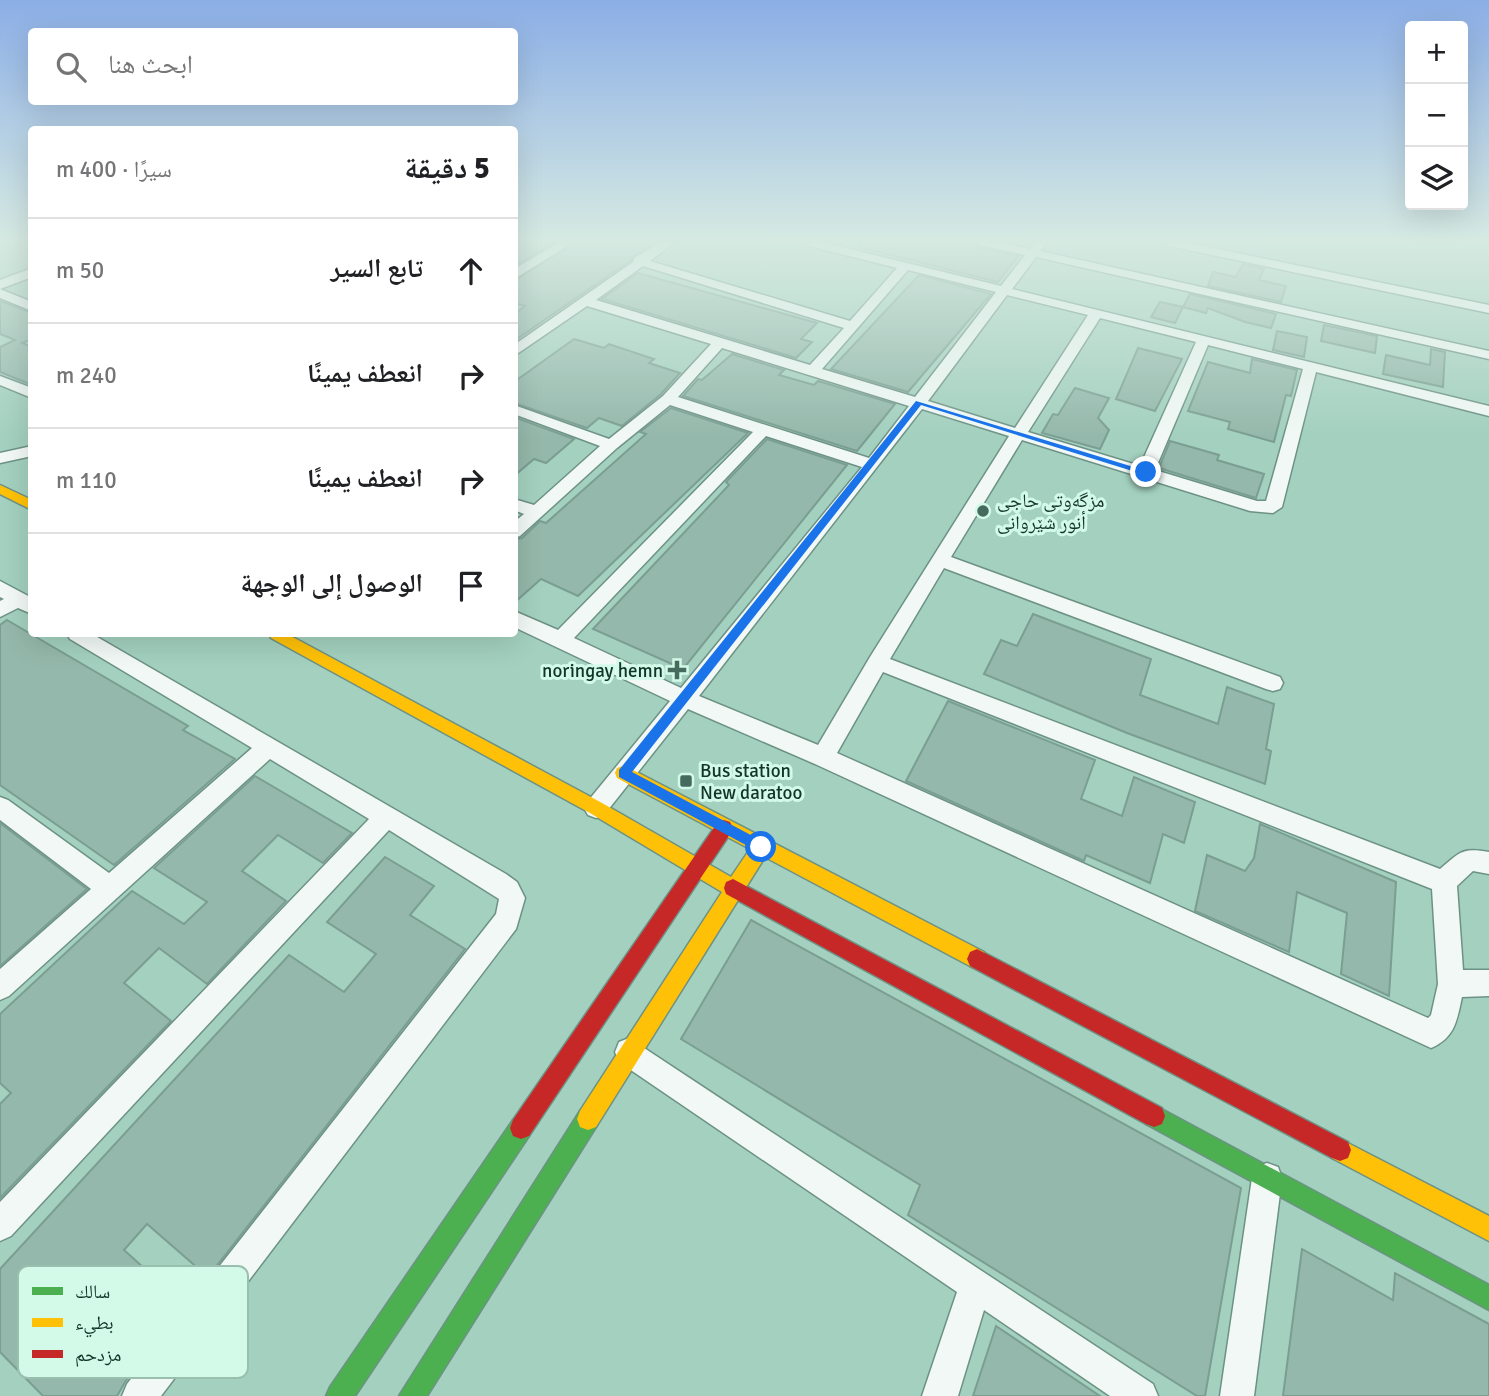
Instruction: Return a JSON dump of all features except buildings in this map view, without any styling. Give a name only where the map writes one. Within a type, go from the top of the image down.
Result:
[{"type":"street","points":[[518,349],[576,307]]},
{"type":"street","points":[[606,307],[1256,508],[1273,507],[1311,365]]},
{"type":"street","points":[[791,307],[853,326]]},
{"type":"street","points":[[814,370],[869,307]]},
{"type":"street","points":[[596,808],[872,465],[993,307]]},
{"type":"street","points":[[1078,307],[1489,411]]},
{"type":"street","points":[[1289,307],[1489,355]]},
{"type":"street","points":[[823,757],[877,662],[1018,433],[1097,312]]},
{"type":"street","points":[[1146,472],[1204,339]]},
{"type":"street","points":[[518,529],[611,445],[668,399],[722,341]]},
{"type":"street","points":[[0,380],[28,392]]},
{"type":"street","points":[[668,399],[872,465]]},
{"type":"street","points":[[518,410],[611,445]]},
{"type":"street","points":[[560,640],[763,430]]},
{"type":"street","points":[[0,458],[28,453]]},
{"type":"street","points":[[0,489],[28,504]]},
{"type":"street","points":[[518,506],[536,513]]},
{"type":"street","points":[[941,560],[1273,683]]},
{"type":"street","points":[[0,588],[25,603]]},
{"type":"street","points":[[0,610],[25,603]]},
{"type":"street","points":[[518,620],[683,698],[823,757],[1431,1034],[1443,1023],[1451,984],[1444,882]]},
{"type":"street","points":[[82,637],[387,816],[508,890],[512,898],[507,920],[240,1266]]},
{"type":"street","points":[[282,637],[596,808],[733,888],[1489,1298]]},
{"type":"street","points":[[877,662],[1444,882]]},
{"type":"street","points":[[0,987],[269,746]]},
{"type":"street","points":[[623,773],[1489,1229]]},
{"type":"street","points":[[3,813],[111,889]]},
{"type":"street","points":[[0,1225],[387,816]]},
{"type":"street","points":[[339,1396],[724,828]]},
{"type":"street","points":[[412,1396],[761,847]]},
{"type":"street","points":[[1444,882],[1469,859],[1489,863]]},
{"type":"street","points":[[1451,984],[1489,983]]},
{"type":"street","points":[[629,1052],[975,1287],[1141,1396]]},
{"type":"street","points":[[1237,1396],[1267,1178]]},
{"type":"street","points":[[940,1396],[975,1287]]},
{"type":"street","points":[[139,1396],[153,1378]]},
{"type":"traffic: fast","points":[[1154,1116],[1489,1298]]},
{"type":"traffic: fast","points":[[412,1396],[588,1119]]},
{"type":"traffic: fast","points":[[339,1396],[521,1128]]},
{"type":"traffic: slow","points":[[0,489],[28,504]]},
{"type":"traffic: slow","points":[[282,637],[596,808],[733,888]]},
{"type":"traffic: slow","points":[[623,773],[977,959]]},
{"type":"traffic: slow","points":[[588,1119],[761,847]]},
{"type":"traffic: slow","points":[[1340,1150],[1489,1229]]},
{"type":"traffic: jam","points":[[521,1128],[724,828]]},
{"type":"traffic: jam","points":[[733,888],[1154,1116]]},
{"type":"traffic: jam","points":[[977,959],[1340,1150]]},
{"type":"place","name":"مزگەوتی حاجی أنور شێروانی","points":[[983,511]]},
{"type":"place","name":"noringay hemn","points":[[677,670]]},
{"type":"place","name":"Bus station New daratoo","points":[[686,781]]},
{"type":"route","points":[[761,847],[623,773],[872,465],[919,402],[1146,472]]}]
